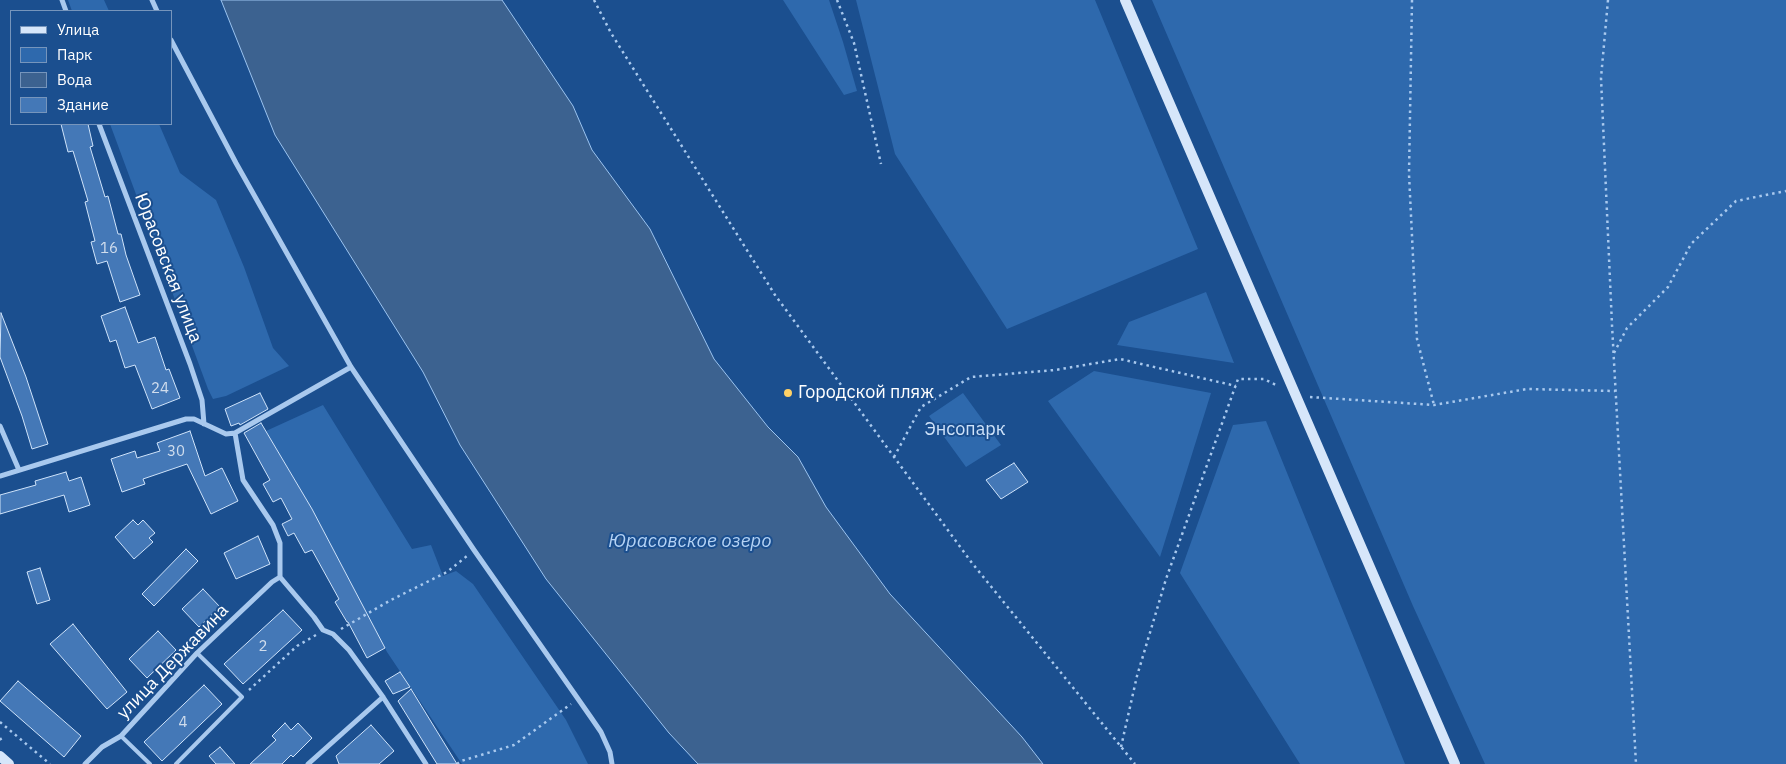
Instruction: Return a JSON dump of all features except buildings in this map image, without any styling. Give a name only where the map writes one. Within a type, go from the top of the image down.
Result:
[{"type":"main road","points":[[1125,0],[1455,764]]},
{"type":"main road","points":[[0,756],[9,764]]},
{"type":"street","points":[[172,42],[236,163],[351,367],[474,550],[601,732],[610,752],[612,764]]},
{"type":"street","name":"Юрасовская улица","points":[[99,125],[190,364],[202,400],[204,424]]},
{"type":"street","points":[[0,476],[186,419],[194,419],[226,434],[235,433],[351,367]]},
{"type":"street","points":[[0,426],[19,470]]},
{"type":"street","points":[[235,433],[243,480],[273,525],[280,544],[280,577],[323,630],[333,634],[349,650],[383,697],[426,764]]},
{"type":"street","name":"улица Державина","points":[[85,764],[102,747],[121,736],[197,653],[272,582],[280,577]]},
{"type":"street","points":[[308,764],[383,697]]},
{"type":"lane","points":[[176,764],[242,698],[197,653]]},
{"type":"lane","points":[[121,736],[150,764]]},
{"type":"path","points":[[594,0],[611,33],[775,295],[972,563],[1135,764]]},
{"type":"path","points":[[837,0],[854,42],[881,164]]},
{"type":"path","points":[[1412,0],[1409,174],[1416,310],[1418,339],[1434,405]]},
{"type":"path","points":[[1608,0],[1601,78],[1613,355],[1636,764]]},
{"type":"path","points":[[1613,355],[1627,328],[1668,287],[1691,244],[1723,213],[1736,201],[1786,191]]},
{"type":"path","points":[[894,457],[921,407],[970,377],[1054,370],[1120,359],[1236,386]]},
{"type":"path","points":[[1121,747],[1137,676],[1166,579],[1238,378],[1264,379],[1297,396],[1434,405],[1527,389],[1615,392]]},
{"type":"path","points":[[333,634],[391,600],[447,572],[474,550]]},
{"type":"path","points":[[242,698],[265,674],[297,646],[323,630]]},
{"type":"path","points":[[457,764],[461,760],[514,745],[579,699]]},
{"type":"path","points":[[0,722],[50,764]]},
{"type":"path","points":[[0,738],[3,743]]},
{"type":"green space","points":[[68,0],[104,0],[109,10],[72,10]]},
{"type":"green space","points":[[783,0],[829,0],[857,91],[844,95]]},
{"type":"green space","points":[[856,0],[1095,0],[1198,249],[1007,329],[895,154]]},
{"type":"green space","points":[[1152,0],[1786,0],[1786,764],[1485,764],[1413,606]]},
{"type":"green space","points":[[110,125],[159,125],[180,173],[216,200],[244,267],[273,348],[289,366],[226,396],[213,399]]},
{"type":"green space","points":[[1206,292],[1234,363],[1117,345],[1129,322]]},
{"type":"green space","points":[[1094,371],[1211,393],[1160,557],[1048,401]]},
{"type":"green space","name":"Энсопарк","points":[[963,393],[1001,445],[966,467],[929,416]]},
{"type":"green space","points":[[323,405],[412,549],[431,545],[443,576],[456,571],[473,584],[566,720],[588,764],[462,764],[387,652],[312,509],[266,431]]},
{"type":"green space","points":[[1266,421],[1405,764],[1300,764],[1180,573],[1233,425]]},
{"type":"water","name":"Юрасовское озеро","points":[[221,0],[502,0],[573,106],[592,150],[650,229],[714,359],[768,427],[798,457],[826,507],[890,594],[1022,737],[1043,764],[698,764],[669,733],[546,579],[460,445],[423,372],[275,135]]},
{"type":"place","name":"Городской пляж","points":[[788,393]]}]
